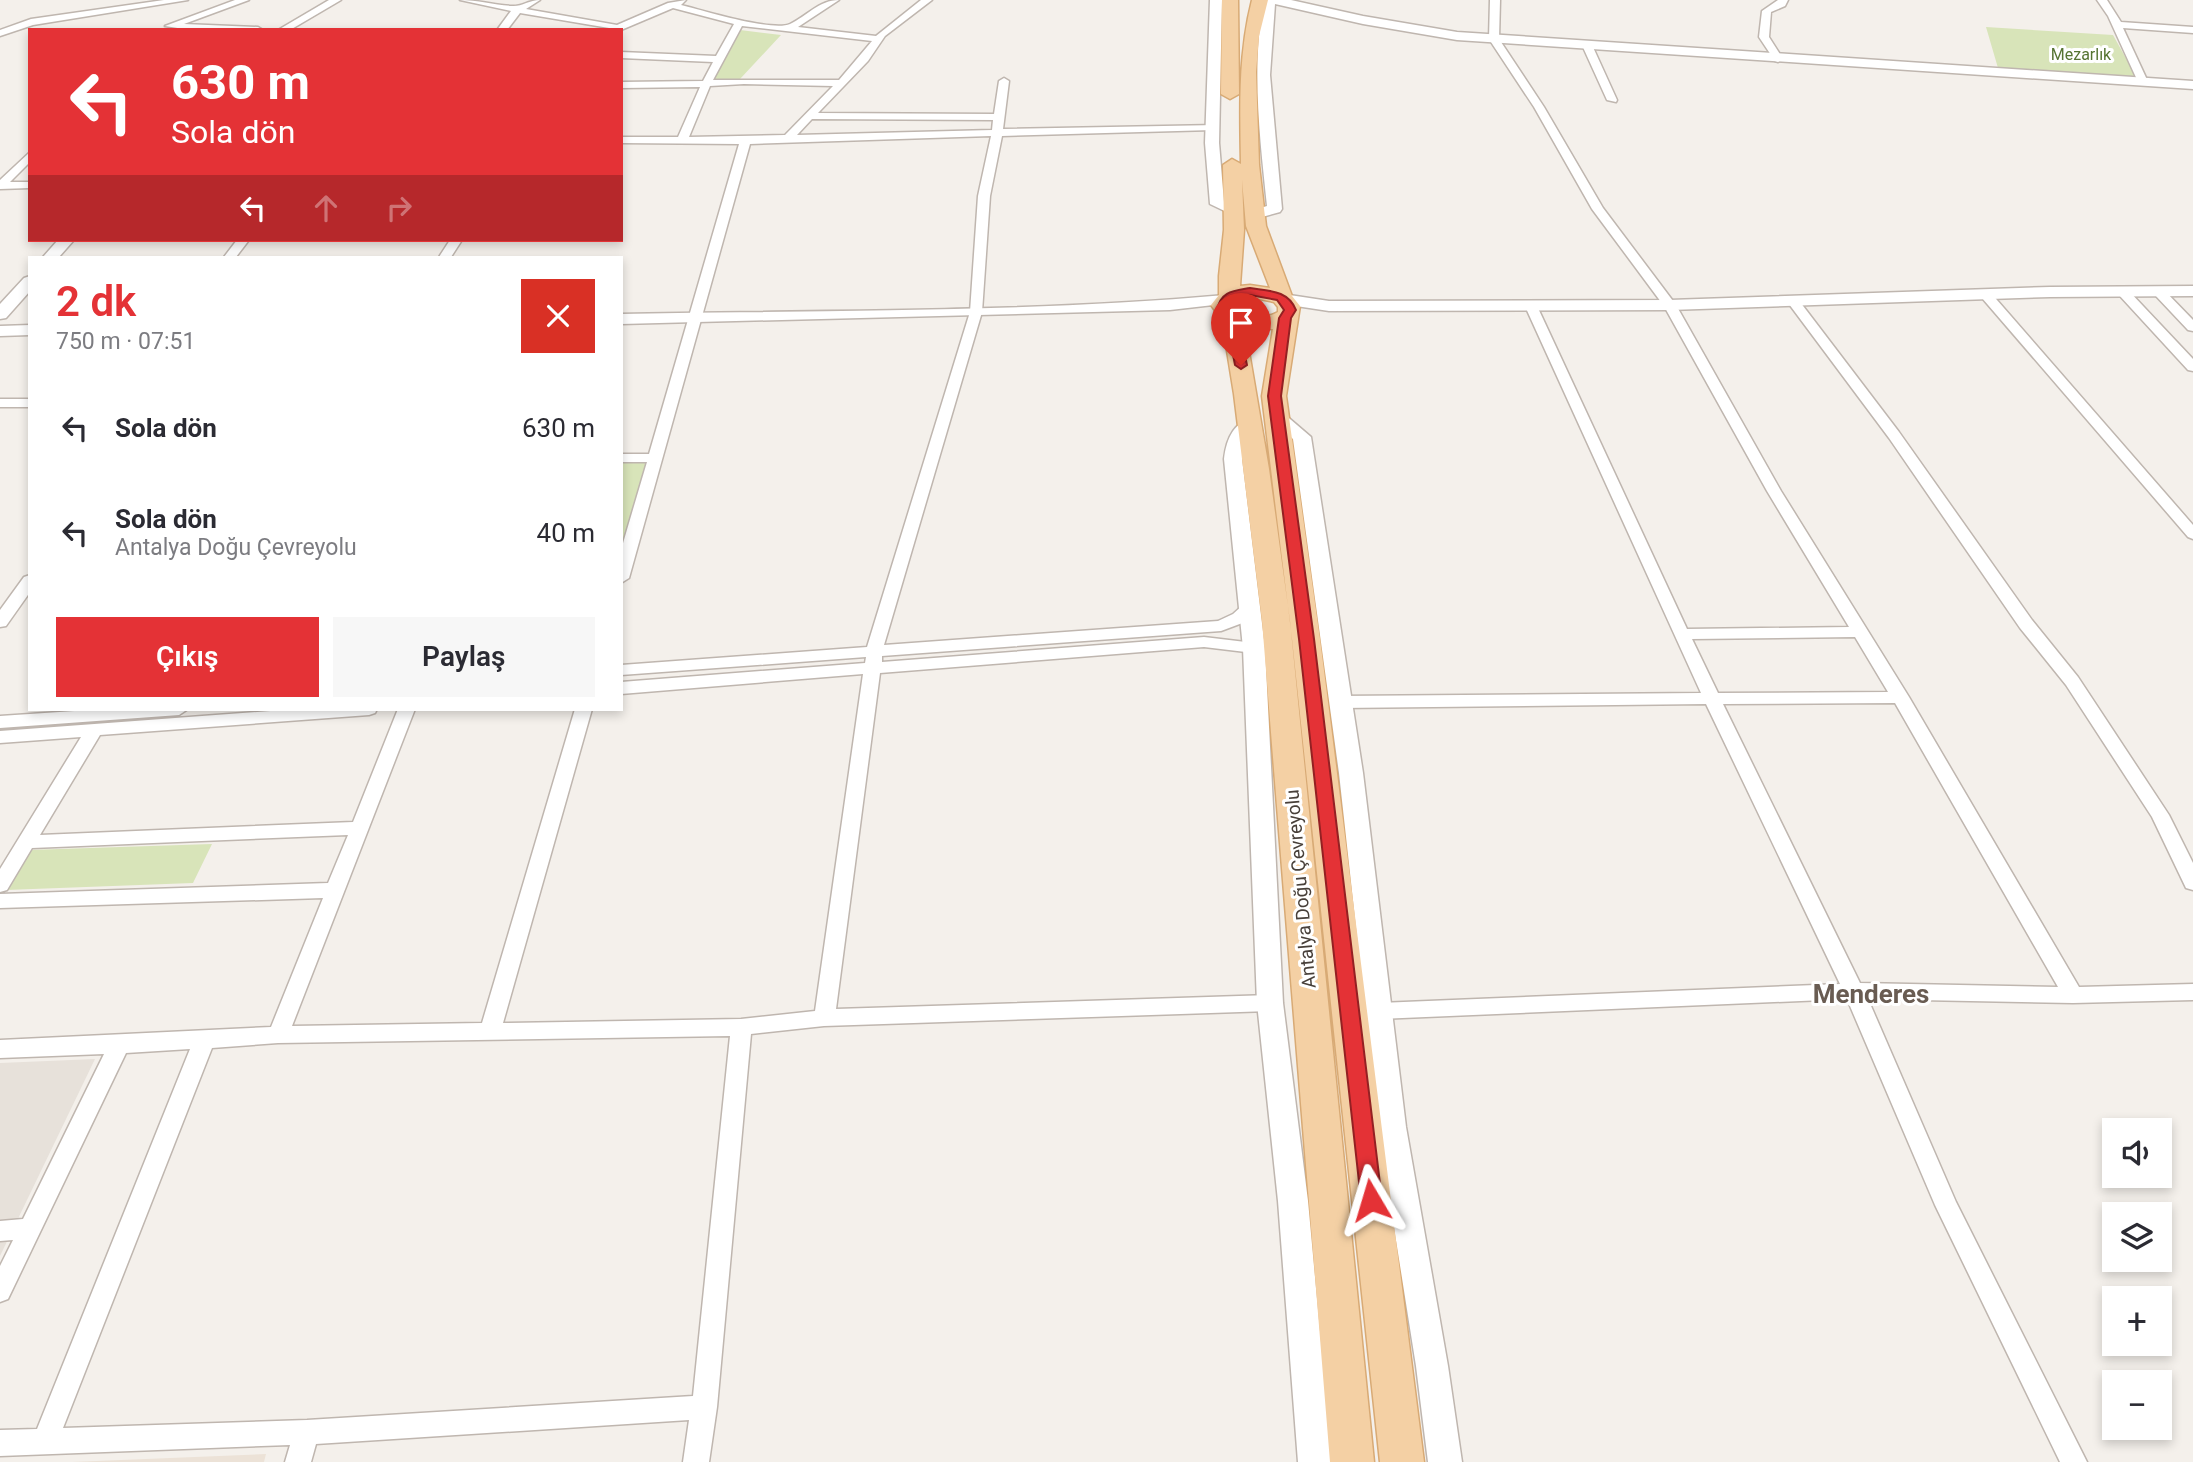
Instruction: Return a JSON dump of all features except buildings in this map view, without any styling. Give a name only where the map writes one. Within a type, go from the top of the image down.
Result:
[{"type":"main road","name":"Antalya Doğu Çevreyolu","points":[[1230,0],[1228,29],[1233,211],[1227,306],[1264,421],[1306,639],[1402,1462]]},
{"type":"main road","points":[[1235,0],[1260,0],[1251,36],[1248,72],[1250,165],[1256,226],[1281,290],[1284,307]]},
{"type":"main road","points":[[1227,306],[1261,292],[1284,307]]},
{"type":"main road","points":[[1227,306],[1259,324],[1284,307]]},
{"type":"main road","name":"Antalya Doğu Çevreyolu","points":[[1284,307],[1275,396],[1264,421],[1325,1192],[1352,1462]]},
{"type":"street","points":[[0,33],[31,22],[183,0]]},
{"type":"street","points":[[167,28],[244,0]]},
{"type":"street","points":[[287,28],[336,0]]},
{"type":"street","points":[[465,0],[610,28]]},
{"type":"street","points":[[503,28],[516,10],[535,0]]},
{"type":"street","points":[[617,28],[685,0]]},
{"type":"street","points":[[810,0],[831,2]]},
{"type":"street","points":[[788,138],[842,83],[879,39],[927,0]]},
{"type":"street","points":[[1216,0],[1214,187],[1217,204],[1233,211]]},
{"type":"street","points":[[1255,214],[1275,209],[1268,144],[1264,52],[1266,16],[1273,0],[1363,20],[1457,36],[1778,60],[2193,85]]},
{"type":"street","points":[[1495,0],[1494,39],[1539,107],[1598,209],[1670,304],[1774,491],[1900,697],[2073,995]]},
{"type":"street","points":[[1778,60],[1764,37],[1767,11],[1782,4],[1783,0]]},
{"type":"street","points":[[2102,0],[2117,25],[2143,82]]},
{"type":"street","points":[[789,29],[831,2]]},
{"type":"street","points":[[671,5],[739,23],[879,39]]},
{"type":"street","points":[[682,141],[707,82],[739,23]]},
{"type":"street","points":[[2117,25],[2193,30]]},
{"type":"street","points":[[1587,45],[1612,100]]},
{"type":"street","points":[[623,55],[720,59]]},
{"type":"street","points":[[824,1018],[875,649],[976,312],[984,196],[1004,81]]},
{"type":"street","points":[[623,85],[666,86],[707,82],[842,83]]},
{"type":"street","points":[[809,116],[999,117]]},
{"type":"street","points":[[623,140],[745,141],[1213,127]]},
{"type":"street","points":[[624,562],[745,141]]},
{"type":"street","points":[[1,185],[28,157]]},
{"type":"street","points":[[1,185],[28,185]]},
{"type":"street","points":[[52,256],[64,242]]},
{"type":"street","points":[[231,256],[241,242]]},
{"type":"street","points":[[0,314],[28,283]]},
{"type":"street","points":[[1284,307],[1670,304],[2193,291]]},
{"type":"street","points":[[2123,292],[2193,367]]},
{"type":"street","points":[[2159,292],[2193,327]]},
{"type":"street","points":[[1986,295],[2193,534]]},
{"type":"street","points":[[1793,301],[1894,435],[2025,624],[2072,681],[2160,815],[2193,883]]},
{"type":"street","points":[[623,319],[1170,305],[1227,306]]},
{"type":"street","points":[[1531,306],[1681,634],[1854,991],[1946,1205],[2074,1462]]},
{"type":"street","points":[[0,331],[28,330]]},
{"type":"street","points":[[0,404],[28,403]]},
{"type":"street","points":[[1315,1462],[1293,1201],[1270,1003],[1254,648],[1233,459],[1236,438],[1242,429],[1264,421],[1302,437],[1351,772],[1392,1127],[1432,1366],[1444,1462]]},
{"type":"street","points":[[623,458],[655,458]]},
{"type":"street","points":[[0,622],[28,582]]},
{"type":"street","points":[[623,670],[875,649],[1221,626],[1239,618],[1250,607]]},
{"type":"street","points":[[1681,634],[1860,632]]},
{"type":"street","points":[[623,688],[1204,642],[1254,648]]},
{"type":"street","points":[[1340,702],[1900,697]]},
{"type":"street","points":[[0,737],[101,718],[162,711]]},
{"type":"street","points":[[0,723],[309,711]]},
{"type":"street","points":[[278,1035],[406,711]]},
{"type":"street","points":[[490,1031],[583,711]]},
{"type":"street","points":[[0,885],[101,718]]},
{"type":"street","points":[[26,842],[360,828]]},
{"type":"street","points":[[0,901],[335,890]]},
{"type":"street","points":[[1379,1011],[1854,991],[2073,995],[2193,992]]},
{"type":"street","points":[[0,1049],[204,1041],[278,1035],[741,1027],[824,1018],[1270,1003]]},
{"type":"street","points":[[696,1462],[705,1407],[741,1027]]},
{"type":"street","points":[[45,1442],[204,1041]]},
{"type":"street","points":[[0,1291],[119,1045]]},
{"type":"street","points":[[0,1231],[29,1229]]},
{"type":"street","points":[[0,1443],[307,1432],[705,1407]]},
{"type":"street","points":[[298,1462],[307,1432]]},
{"type":"shaded area","points":[[95,1059],[0,1256],[0,1063]]},
{"type":"shaded area","points":[[266,1454],[264,1462],[72,1462]]},
{"type":"green space","name":"Mezarlık","points":[[1986,27],[2113,35],[2137,78],[1998,68]]},
{"type":"green space","points":[[740,30],[781,35],[740,79],[713,80]]},
{"type":"green space","points":[[623,463],[647,463],[623,542]]},
{"type":"green space","points":[[212,844],[193,883],[6,890],[29,850]]},
{"type":"district","name":"Menderes","points":[[1871,994]]},
{"type":"route","points":[[1241,365],[1232,318],[1226,314],[1222,305],[1230,295],[1250,291],[1281,297],[1290,310],[1285,318],[1275,396],[1371,1200]]}]
